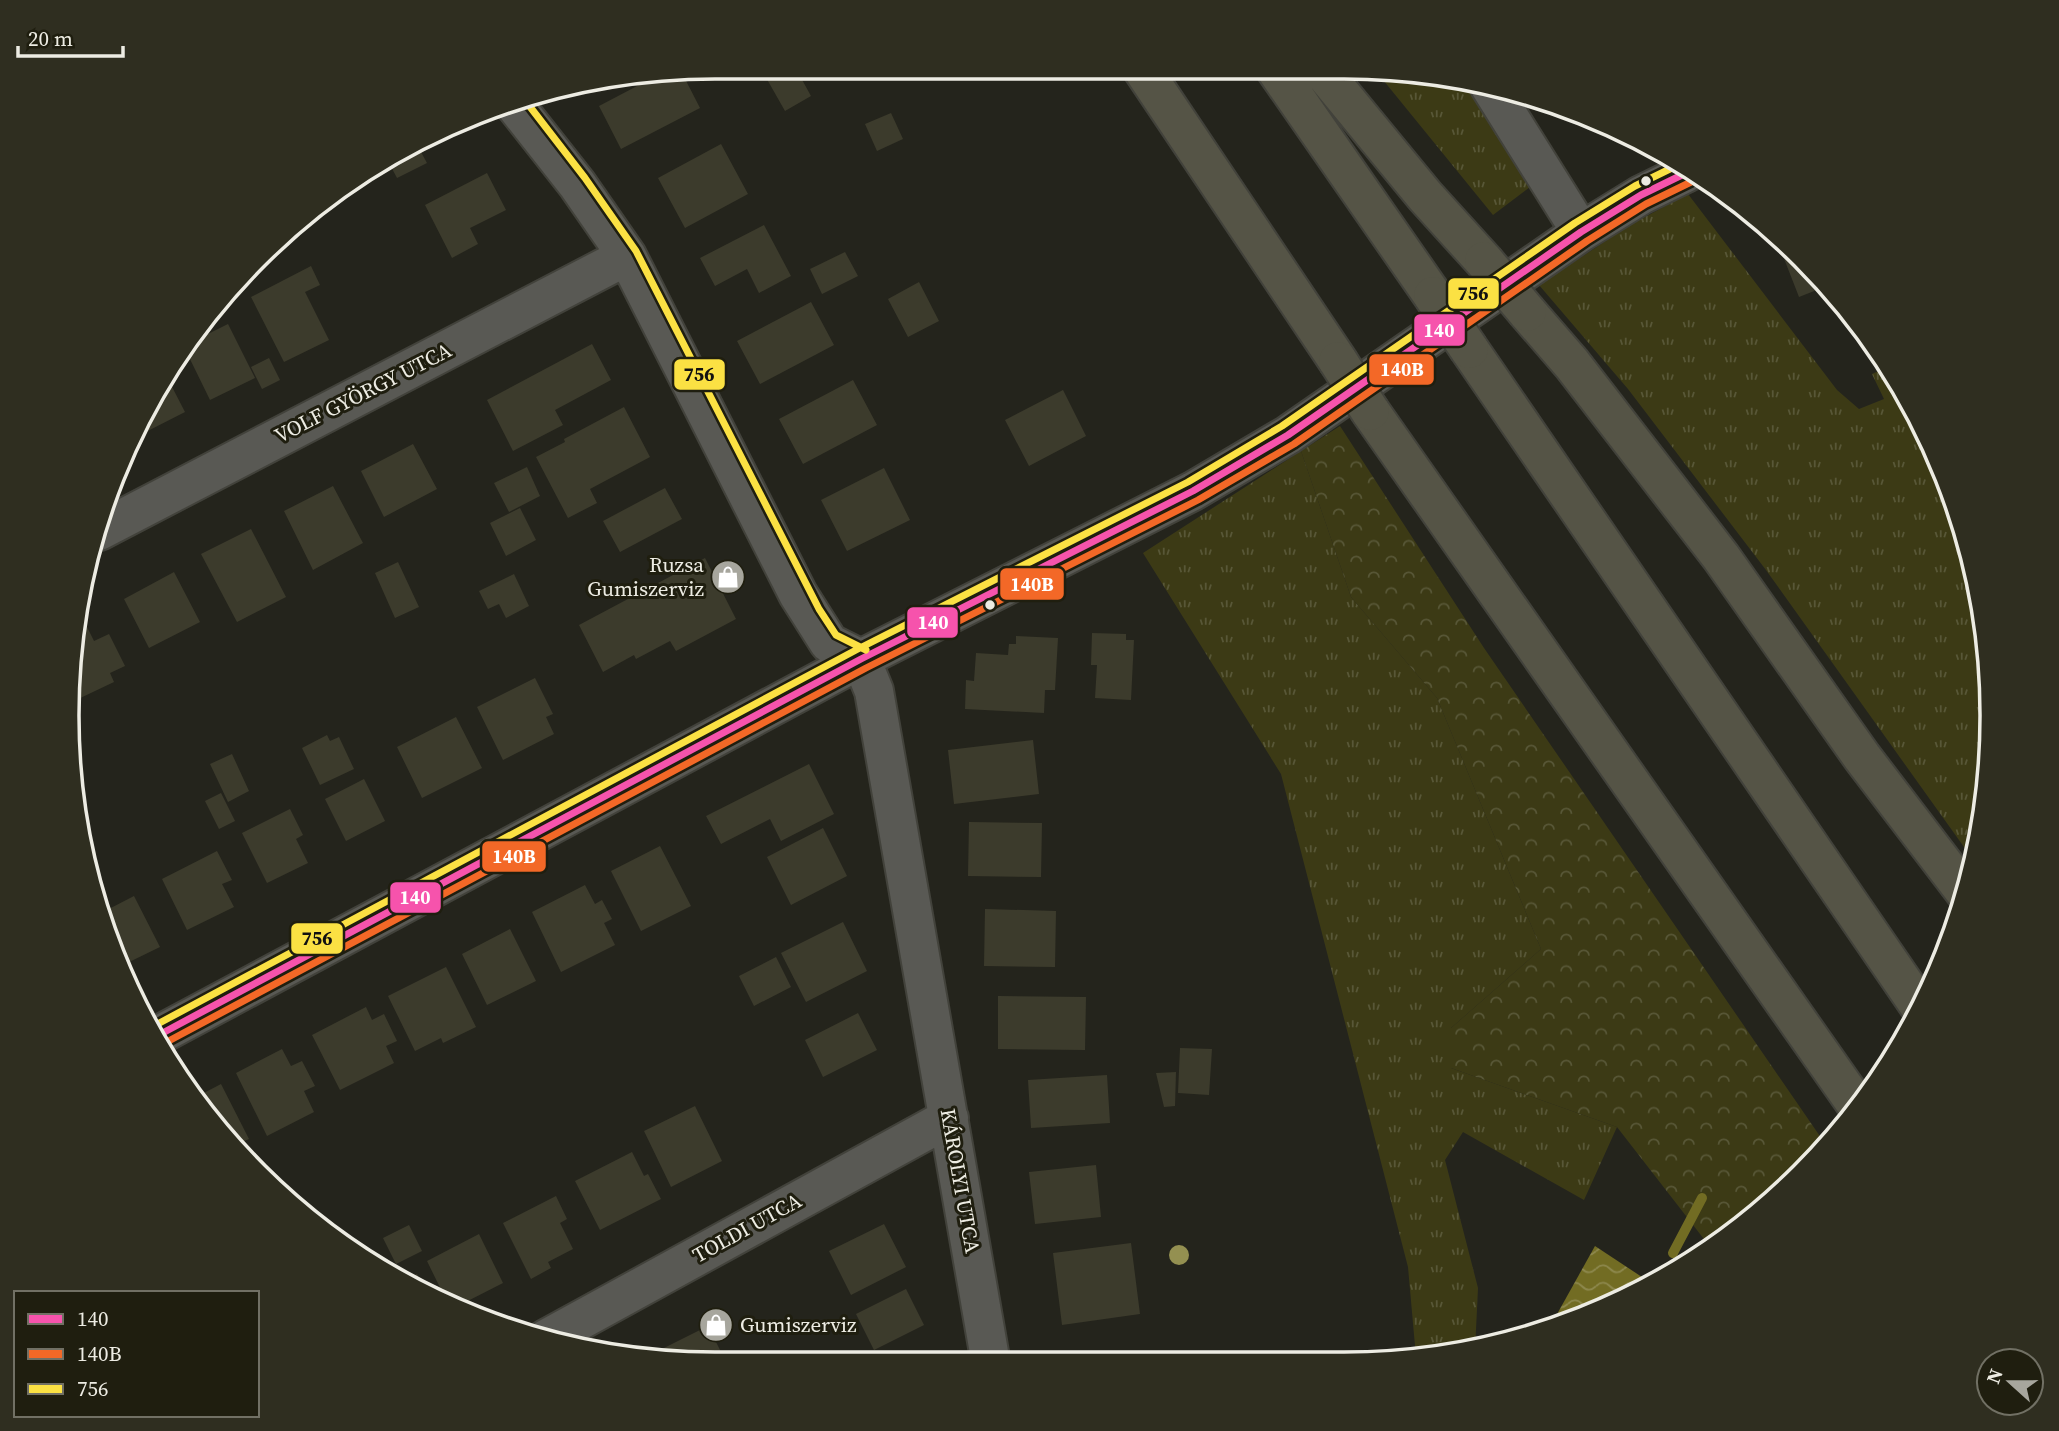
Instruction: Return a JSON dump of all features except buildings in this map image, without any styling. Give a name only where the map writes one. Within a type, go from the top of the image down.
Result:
[{"type":"highway","points":[[1150,79],[1370,411],[1852,1099]]},
{"type":"highway","points":[[1283,79],[1914,999]]},
{"type":"highway","points":[[1330,79],[1425,196],[1572,364],[1721,557],[1862,757],[1954,895]]},
{"type":"highway","points":[[1862,757],[1958,883]]},
{"type":"street","points":[[1497,97],[1581,232]]},
{"type":"street","points":[[519,110],[627,256],[810,614],[829,642],[861,659]]},
{"type":"street","points":[[163,1033],[861,659],[1193,491],[1288,435],[1581,232],[1641,195],[1681,176]]},
{"type":"street","name":"VOLF GYÖRGY UTCA","points":[[108,526],[627,256]]},
{"type":"street","name":"KÁROLYI UTCA","points":[[861,659],[874,691],[989,1352]]},
{"type":"street","name":"TOLDI UTCA","points":[[558,1333],[949,1118]]},
{"type":"green space","points":[[1383,80],[1472,92],[1530,187],[1493,215]]},
{"type":"green space","points":[[1688,194],[1837,390],[1859,409],[1884,399],[1872,374],[1879,371],[1915,434],[1932,472],[1959,551],[1975,632],[1979,674],[1979,757],[1966,850],[1766,570],[1628,389],[1539,285],[1630,225]]},
{"type":"green space","points":[[1340,426],[1484,648],[1820,1137],[1763,1194],[1704,1240],[1617,1127],[1451,1068],[1451,1028],[1541,949],[1437,698],[1351,597],[1301,451]]},
{"type":"green space","points":[[1301,451],[1351,597],[1437,698],[1541,949],[1451,1028],[1451,1068],[1617,1127],[1584,1200],[1463,1132],[1445,1160],[1478,1288],[1476,1338],[1415,1348],[1408,1267],[1281,774],[1143,553]]},
{"type":"water","points":[[1595,1246],[1643,1277],[1587,1304],[1557,1315]]},
{"type":"waterway","points":[[1673,1253],[1702,1198]]},
{"type":"transit line","name":"756","points":[[530,107],[585,178],[636,251],[819,609],[836,635],[866,650]]},
{"type":"transit line","name":"756","points":[[158,1024],[856,650],[1188,482],[1282,426],[1575,223],[1635,186],[1670,169]]},
{"type":"transit line","name":"140","points":[[163,1033],[861,659],[1193,491],[1288,435],[1581,232],[1641,195],[1681,176]]},
{"type":"transit line","name":"140B","points":[[168,1041],[866,668],[1198,500],[1294,444],[1587,241],[1646,204],[1691,182]]},
{"type":"place","name":"Ruzsa Gumiszerviz","points":[[728,577]]},
{"type":"place","name":"Gumiszerviz","points":[[716,1325]]}]
